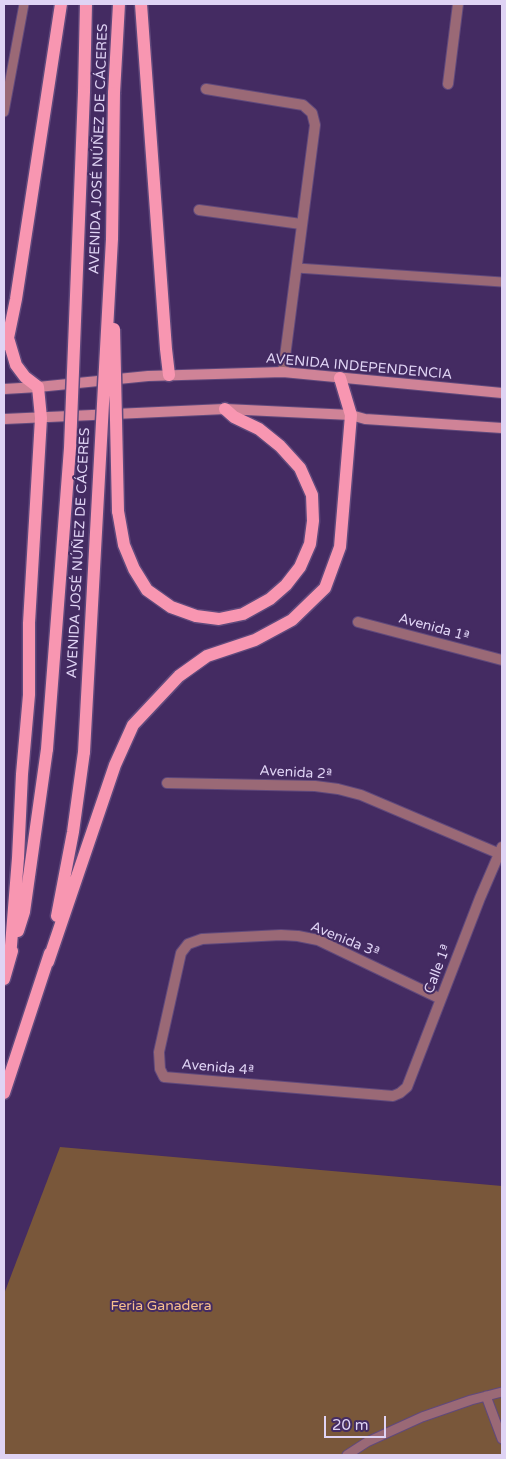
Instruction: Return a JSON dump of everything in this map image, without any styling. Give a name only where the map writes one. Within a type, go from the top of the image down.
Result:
[{"type":"main road","points":[[10,958],[29,695],[29,623],[41,418],[38,387],[25,377],[16,365],[6,341],[16,299],[61,4]]},
{"type":"main road","name":"AVENIDA JOSÉ NÚÑEZ DE CÁCERES","points":[[4,979],[24,912],[47,749],[70,448],[86,4]]},
{"type":"main road","name":"AVENIDA JOSÉ NÚÑEZ DE CÁCERES","points":[[4,1093],[48,962],[73,832],[84,752],[112,238],[114,93],[119,4]]},
{"type":"main road","points":[[141,4],[169,375]]},
{"type":"main road","points":[[112,238],[118,511],[124,545],[134,569],[147,590],[171,607],[196,616],[219,619],[243,614],[270,599],[286,585],[300,567],[310,544],[313,521],[312,495],[300,468],[280,446],[259,429],[234,417],[225,409]]},
{"type":"main road","name":"AVENIDA INDEPENDENCIA","points":[[4,388],[38,387],[169,375],[283,372],[502,393]]},
{"type":"main road","points":[[48,962],[115,765],[133,725],[179,676],[207,656],[255,640],[292,620],[325,588],[340,547],[351,415],[340,378]]},
{"type":"main road","points":[[4,419],[225,409],[351,415],[364,419],[502,428]]},
{"type":"street","points":[[448,84],[458,4]]},
{"type":"street","points":[[206,89],[303,105],[312,113],[315,125],[301,224],[298,268],[283,372]]},
{"type":"street","points":[[199,210],[301,224]]},
{"type":"street","name":"Avenida 1ª","points":[[358,622],[502,660]]},
{"type":"street","name":"Avenida 2ª","points":[[167,783],[316,786],[338,789],[361,795],[501,850]]},
{"type":"street","name":"Calle 1ª","points":[[393,1096],[407,1087],[480,898],[501,850]]},
{"type":"street","name":"Avenida 3ª","points":[[202,939],[281,935],[318,940],[441,999]]},
{"type":"street","name":"Avenida 4ª","points":[[202,939],[188,944],[181,953],[159,1052],[160,1069],[164,1077],[393,1096]]},
{"type":"lane","points":[[4,112],[24,4]]},
{"type":"lane","points":[[298,268],[502,282]]},
{"type":"lane","points":[[346,1455],[367,1442],[422,1417],[502,1392]]},
{"type":"lane","points":[[486,1396],[502,1439]]},
{"type":"green space","name":"Feria Ganadera","points":[[60,1147],[502,1186],[502,1455],[4,1455],[4,1294]]}]
